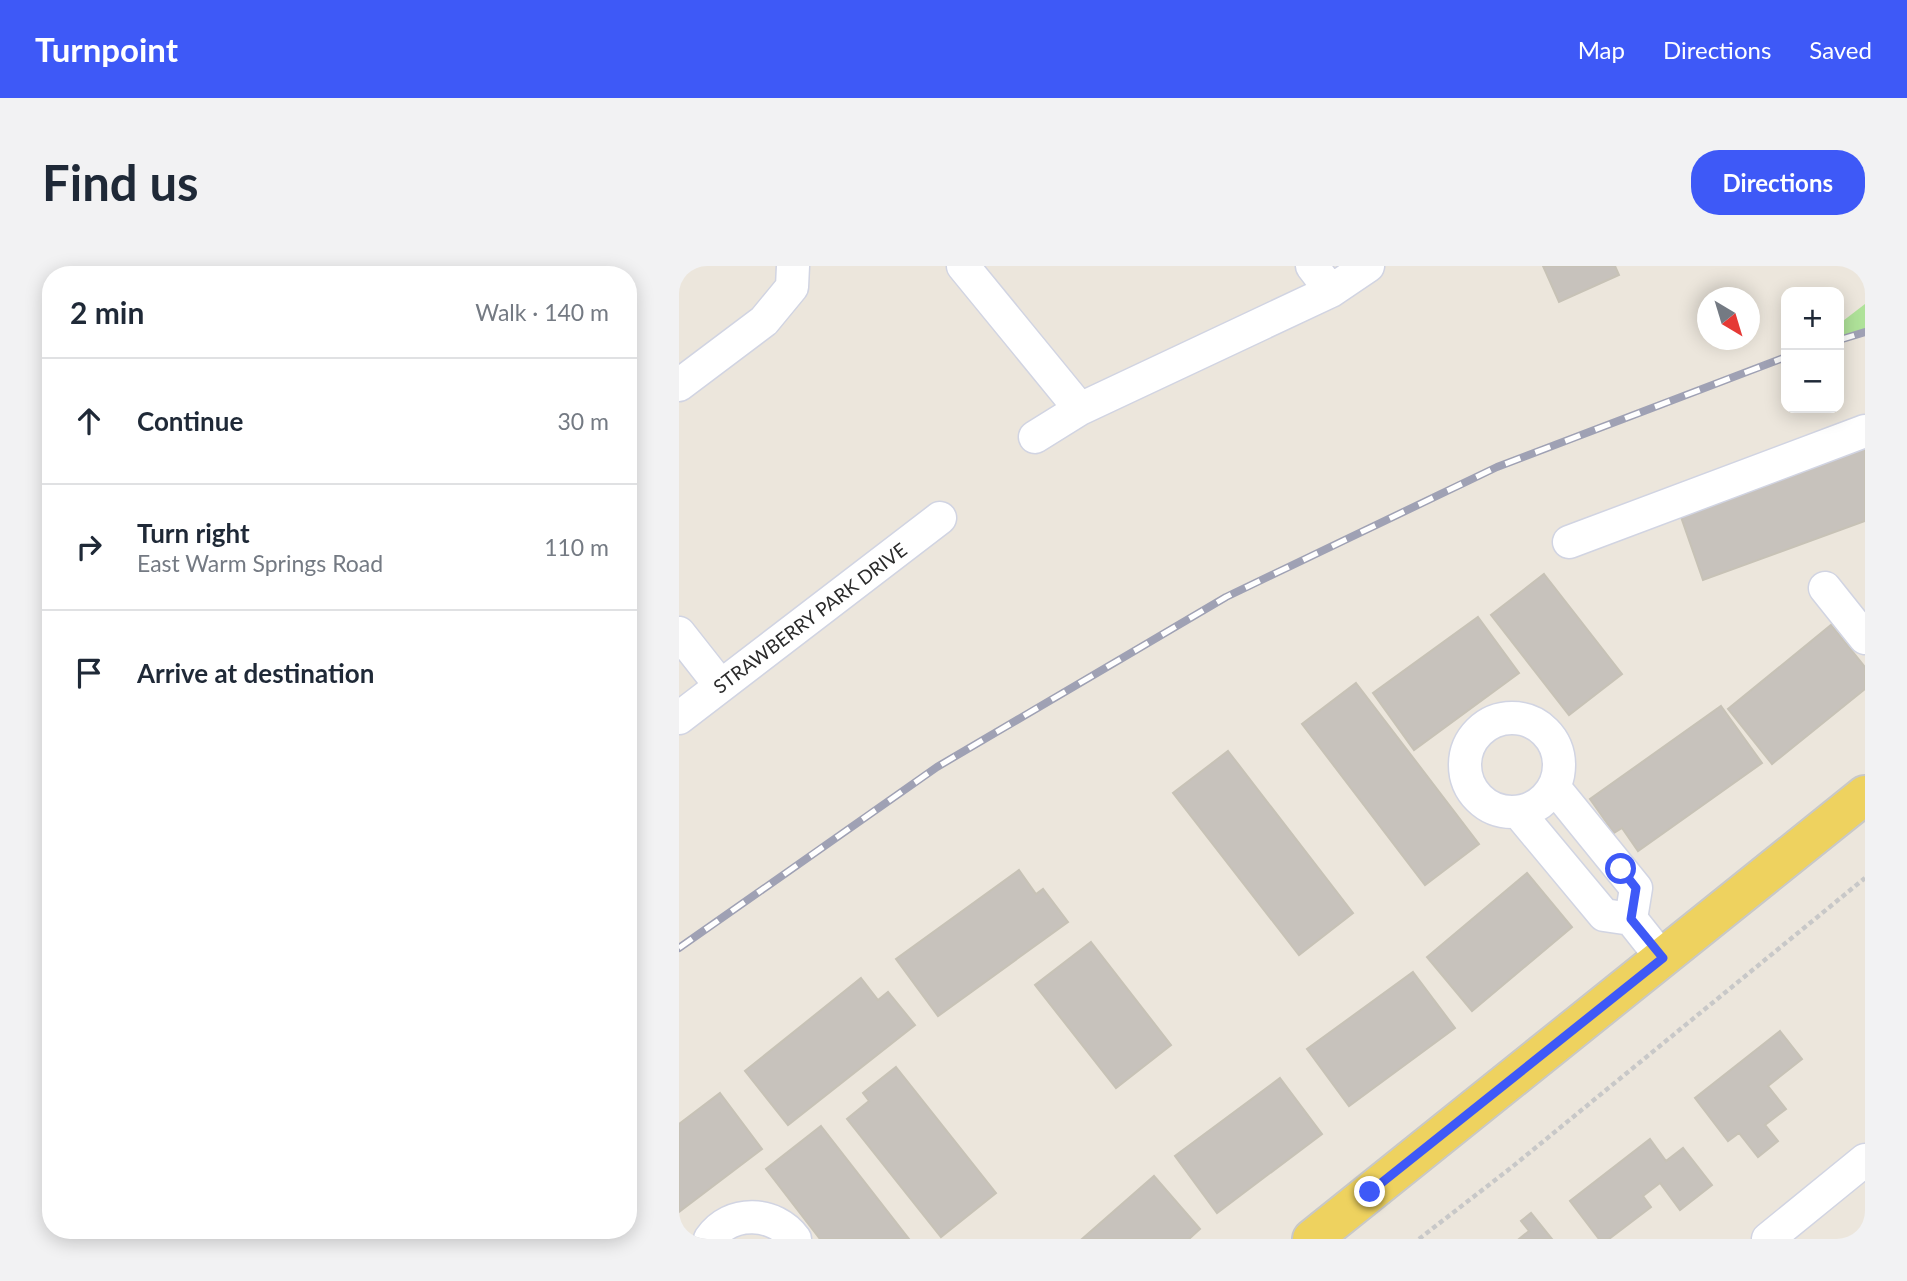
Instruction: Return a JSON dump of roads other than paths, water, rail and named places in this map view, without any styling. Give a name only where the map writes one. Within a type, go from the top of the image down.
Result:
[{"type":"main road","points":[[1312,1239],[1865,795]]},
{"type":"street","points":[[963,266],[1080,409]]},
{"type":"street","points":[[1312,266],[1331,291]]},
{"type":"street","points":[[1035,437],[1080,409],[1331,291],[1368,266]]},
{"type":"street","points":[[679,385],[764,321],[792,276]]},
{"type":"street","points":[[1569,542],[1865,431]]},
{"type":"street","name":"STRAWBERRY PARK DRIVE","points":[[679,718],[940,518]]},
{"type":"street","points":[[1825,588],[1865,638]]},
{"type":"street","points":[[679,633],[720,685]]},
{"type":"street","points":[[1506,717],[1535,723],[1547,732],[1555,744],[1559,773],[1554,787],[1545,799],[1531,808],[1519,813],[1499,811],[1484,803],[1473,792],[1466,777],[1465,761],[1469,745],[1478,731],[1506,717]]},
{"type":"street","points":[[1554,787],[1636,888],[1631,919]]},
{"type":"street","points":[[1519,813],[1604,915],[1631,919],[1663,958]]},
{"type":"street","points":[[1768,1239],[1865,1160]]},
{"type":"street","points":[[710,1239],[726,1224],[742,1217],[759,1217],[775,1222],[789,1231],[795,1239]]},
{"type":"railway","points":[[1844,338],[1865,332]]},
{"type":"railway","points":[[679,948],[937,767],[1226,597],[1497,467],[1781,359]]}]
